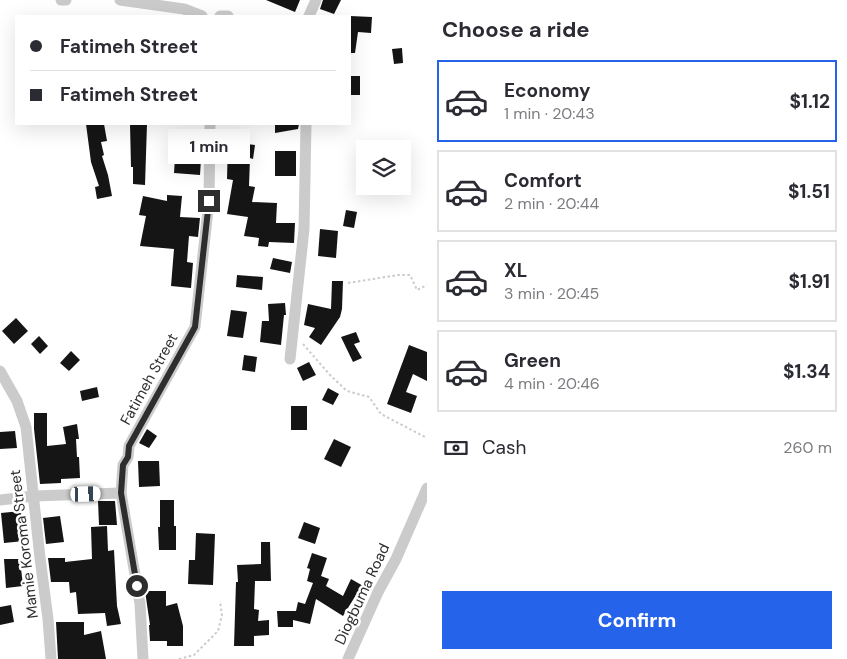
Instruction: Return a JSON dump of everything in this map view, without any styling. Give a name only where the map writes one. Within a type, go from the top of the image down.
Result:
[{"type":"street","points":[[61,0],[66,0]]},
{"type":"street","points":[[120,0],[184,9],[199,15]]},
{"type":"street","points":[[309,15],[316,0]]},
{"type":"street","name":"Fatimeh Street","points":[[143,659],[140,604],[121,493],[123,465],[128,457],[129,446],[195,327],[209,201],[210,125]]},
{"type":"street","points":[[290,359],[304,229],[306,125]]},
{"type":"street","name":"Mamie Koroma Street","points":[[0,371],[23,414],[34,496],[51,659]]},
{"type":"street","name":"Diogbuma Road","points":[[348,659],[427,488]]},
{"type":"street","points":[[0,500],[34,496],[121,493]]},
{"type":"path","points":[[348,283],[398,275],[410,275],[417,290],[427,285]]},
{"type":"path","points":[[293,333],[330,376],[347,390],[369,397],[381,414],[427,438]]},
{"type":"path","points":[[179,659],[194,655],[218,631],[222,614],[220,601]]},
{"type":"building","points":[[266,0],[300,0],[295,12]]},
{"type":"building","points":[[323,0],[341,0],[334,14],[320,9]]},
{"type":"building","points":[[351,16],[372,17],[371,33],[358,32],[355,53],[351,53]]},
{"type":"building","points":[[402,48],[403,63],[394,64],[392,49]]},
{"type":"building","points":[[351,76],[360,76],[360,95],[351,95]]},
{"type":"building","points":[[86,125],[104,125],[107,141],[101,142],[104,155],[102,156],[112,196],[97,199],[95,187],[99,186],[91,162]]},
{"type":"building","points":[[130,125],[147,125],[145,185],[133,184],[133,167],[131,167]]},
{"type":"building","points":[[275,125],[299,125],[298,129],[275,133]]},
{"type":"building","points":[[228,141],[247,142],[247,144],[255,145],[253,159],[250,158],[249,186],[255,187],[252,202],[277,203],[276,223],[295,223],[294,243],[269,242],[268,247],[258,246],[259,238],[244,236],[248,217],[227,214],[233,180],[227,179]]},
{"type":"building","points":[[275,151],[296,151],[296,176],[275,176]]},
{"type":"building","points":[[175,157],[201,159],[200,175],[174,173]]},
{"type":"building","points":[[167,195],[182,196],[180,217],[200,218],[198,237],[189,236],[187,262],[193,263],[191,288],[171,286],[174,249],[140,246],[146,216],[139,215],[143,196],[167,201]]},
{"type":"building","points":[[346,210],[357,212],[354,228],[343,226]]},
{"type":"building","points":[[320,229],[338,231],[336,258],[318,256]]},
{"type":"building","points":[[273,258],[292,262],[290,273],[270,269]]},
{"type":"building","points":[[237,275],[263,277],[262,290],[236,287]]},
{"type":"building","points":[[332,281],[343,281],[342,309],[340,317],[321,345],[309,337],[315,328],[304,325],[308,304],[331,309]]},
{"type":"building","points":[[285,303],[286,315],[284,315],[281,345],[260,342],[262,321],[269,321],[268,304]]},
{"type":"building","points":[[231,310],[247,312],[243,338],[227,336]]},
{"type":"building","points":[[16,318],[28,331],[14,344],[2,331]]},
{"type":"building","points":[[356,332],[360,342],[354,344],[362,358],[353,362],[341,337]]},
{"type":"building","points":[[39,336],[48,346],[40,354],[31,344]]},
{"type":"building","points":[[409,345],[427,352],[427,381],[413,374],[406,392],[417,396],[411,413],[387,404]]},
{"type":"building","points":[[71,351],[80,360],[69,371],[60,363]]},
{"type":"building","points":[[244,355],[257,357],[255,372],[242,370]]},
{"type":"building","points":[[309,362],[316,375],[303,381],[297,368]]},
{"type":"building","points":[[97,387],[99,397],[82,401],[80,391]]},
{"type":"building","points":[[328,388],[339,394],[333,405],[322,400]]},
{"type":"building","points":[[291,406],[307,406],[307,430],[291,430]]},
{"type":"building","points":[[34,413],[47,413],[47,446],[66,444],[63,427],[77,424],[79,439],[76,439],[77,457],[79,457],[80,478],[61,479],[61,483],[40,484]]},
{"type":"building","points":[[147,429],[157,436],[149,448],[139,443]]},
{"type":"building","points":[[15,431],[17,448],[0,449],[0,432]]},
{"type":"building","points":[[334,439],[351,447],[341,467],[324,459]]},
{"type":"building","points":[[138,461],[159,461],[160,486],[139,487]]},
{"type":"building","points":[[160,500],[174,500],[176,550],[159,550]]},
{"type":"building","points":[[98,501],[115,501],[117,525],[99,525]]},
{"type":"building","points":[[21,511],[24,541],[4,543],[1,513]]},
{"type":"building","points":[[60,516],[64,542],[46,544],[43,518]]},
{"type":"building","points":[[304,522],[320,528],[315,544],[298,538]]},
{"type":"building","points":[[107,526],[108,551],[114,550],[117,606],[121,624],[107,626],[105,613],[78,614],[76,592],[70,593],[69,582],[51,582],[48,558],[65,558],[65,562],[92,559],[91,527]]},
{"type":"building","points":[[196,533],[215,534],[213,585],[188,584],[189,560],[195,560]]},
{"type":"building","points":[[261,542],[270,542],[271,581],[255,581],[254,609],[259,610],[258,621],[269,620],[269,635],[254,636],[254,646],[234,646],[236,582],[238,582],[237,565],[261,564]]},
{"type":"building","points":[[312,553],[327,558],[321,576],[329,579],[326,586],[343,596],[351,579],[365,587],[362,594],[358,593],[356,595],[343,616],[316,599],[310,624],[293,620],[293,627],[278,627],[277,611],[296,611],[298,602],[305,604],[313,583],[307,581],[310,569],[307,568]]},
{"type":"building","points":[[4,559],[20,559],[23,586],[6,588]]},
{"type":"building","points":[[145,591],[166,591],[166,606],[177,603],[183,626],[183,646],[167,646],[167,641],[150,641],[150,625]]},
{"type":"building","points":[[11,605],[14,622],[0,625],[0,607]]},
{"type":"building","points":[[56,622],[84,622],[84,635],[101,631],[106,659],[58,659]]},
{"type":"route","points":[[137,586],[121,493],[123,465],[128,457],[129,446],[195,327],[209,201]]}]
